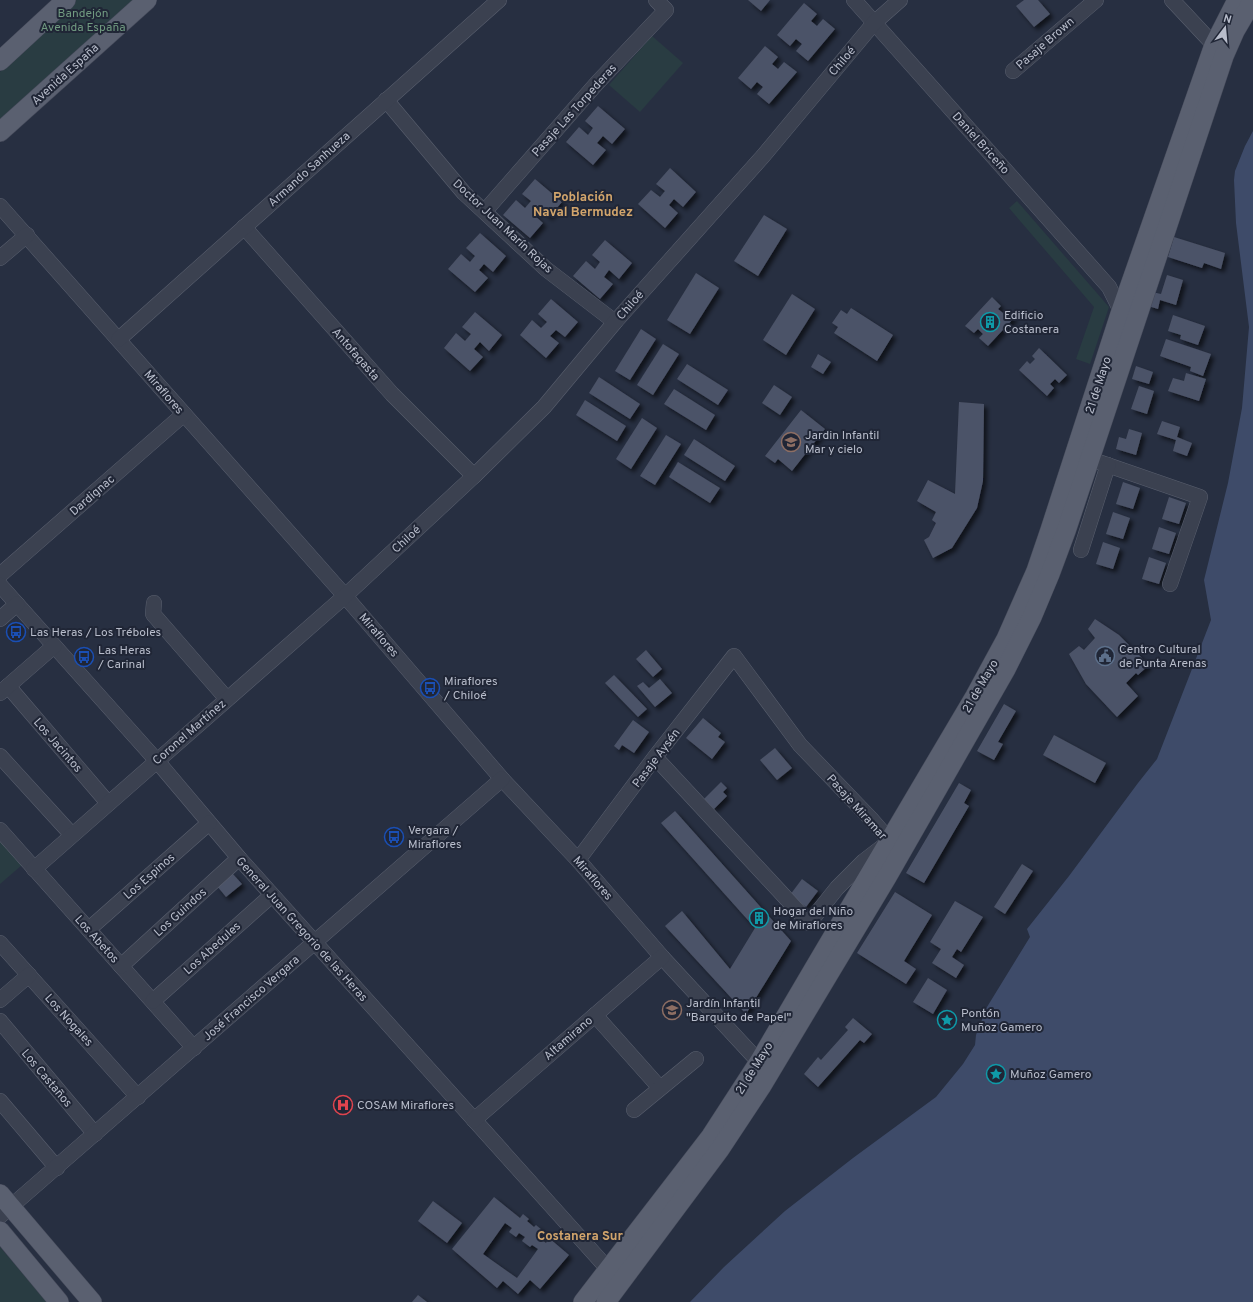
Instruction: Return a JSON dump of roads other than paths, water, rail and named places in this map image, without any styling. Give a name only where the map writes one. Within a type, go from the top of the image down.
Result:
[{"type":"main road","points":[[0,61],[66,0]]},
{"type":"main road","name":"Avenida España","points":[[0,132],[147,0]]},
{"type":"main road","name":"21 de Mayo","points":[[584,1302],[711,1136],[759,1062],[992,666],[1036,571],[1122,311],[1214,45],[1237,0]]},
{"type":"main road","name":"21 de Mayo","points":[[606,1302],[720,1149],[761,1086],[887,877],[989,701],[1023,636],[1050,574],[1066,531],[1224,56],[1235,31],[1253,0]]},
{"type":"main road","points":[[4,1206],[92,1302]]},
{"type":"main road","points":[[0,1231],[59,1302]]},
{"type":"street","name":"Armando Sanhueza","points":[[119,339],[499,0]]},
{"type":"street","name":"Daniel Briceño","points":[[854,0],[1109,287],[1122,311]]},
{"type":"street","name":"Chiloé","points":[[345,596],[474,476],[544,407],[615,322],[764,155],[874,23],[900,0]]},
{"type":"street","name":"Pasaje Brown","points":[[1013,71],[1096,0]]},
{"type":"street","points":[[1172,0],[1214,45]]},
{"type":"street","name":"Pasaje Las Torpederas","points":[[484,211],[597,83],[661,5]]},
{"type":"street","name":"Doctor Juan Marín Rojas","points":[[386,100],[464,193],[546,269],[615,322]]},
{"type":"street","name":"Miraflores","points":[[0,206],[345,596],[502,779],[578,860],[662,956],[759,1062]]},
{"type":"street","name":"Antofagasta","points":[[244,227],[392,394],[474,476]]},
{"type":"street","points":[[0,258],[27,235]]},
{"type":"street","points":[[1109,287],[1133,279]]},
{"type":"street","name":"Dardignac","points":[[0,575],[184,414]]},
{"type":"street","points":[[1090,459],[1200,497],[1170,584]]},
{"type":"street","points":[[1081,550],[1108,465]]},
{"type":"street","name":"General Juan Gregorio de las Heras","points":[[0,585],[157,760],[239,858],[314,943],[608,1269]]},
{"type":"street","name":"Coronel Martínez","points":[[34,869],[345,596]]},
{"type":"street","points":[[154,603],[153,614],[227,699]]},
{"type":"street","points":[[0,619],[17,604]]},
{"type":"street","points":[[4,690],[54,646]]},
{"type":"street","name":"Pasaje Miramar","points":[[655,757],[809,923],[838,888],[864,861],[890,841],[800,745],[734,656]]},
{"type":"street","name":"Pasaje Aysén","points":[[578,860],[655,757],[734,656]]},
{"type":"street","name":"Los Jacintos","points":[[4,690],[108,803]]},
{"type":"street","points":[[0,756],[72,836]]},
{"type":"street","name":"José Francisco Vergara","points":[[4,1206],[57,1168],[502,779]]},
{"type":"street","name":"Los Espinos","points":[[89,929],[209,823]]},
{"type":"street","name":"Los Abetos","points":[[0,830],[194,1048]]},
{"type":"street","name":"Los Guindos","points":[[121,966],[239,858]]},
{"type":"street","name":"Los Abedules","points":[[153,1001],[272,895]]},
{"type":"street","name":"Los Nogales","points":[[0,943],[138,1097]]},
{"type":"street","name":"Altamirano","points":[[474,1120],[662,956]]},
{"type":"street","points":[[0,1000],[29,975]]},
{"type":"street","points":[[595,1015],[660,1088]]},
{"type":"street","name":"Los Castaños","points":[[0,1021],[95,1134]]},
{"type":"street","points":[[634,1110],[696,1059]]},
{"type":"street","points":[[0,1101],[57,1168]]},
{"type":"water","points":[[1253,131],[1253,1302],[690,1302],[724,1267],[785,1211],[853,1158],[936,1097],[963,1064],[975,1045],[976,1035],[987,1007],[1030,937],[1027,929],[1157,759],[1211,620],[1204,580],[1228,483],[1242,408],[1249,327],[1236,223],[1234,180],[1235,171]]},
{"type":"place","name":"Edificio Costanera","points":[[990,322]]},
{"type":"place","name":"Jardin Infantil Mar y cielo","points":[[791,442]]},
{"type":"place","name":"Las Heras / Los Tréboles","points":[[16,632]]},
{"type":"place","name":"Centro Cultural de Punta Arenas","points":[[1105,656]]},
{"type":"place","name":"Las Heras / Carinal","points":[[84,657]]},
{"type":"place","name":"Miraflores / Chiloé","points":[[430,688]]},
{"type":"place","name":"Vergara / Miraflores","points":[[394,837]]},
{"type":"place","name":"Hogar del Niño de Miraflores","points":[[759,918]]},
{"type":"place","name":"Jardín Infantil \"Barquito de Papel\"","points":[[672,1010]]},
{"type":"place","name":"Pontón Muñoz Gamero","points":[[947,1020]]},
{"type":"place","name":"Muñoz Gamero","points":[[996,1074]]},
{"type":"place","name":"COSAM Miraflores","points":[[343,1105]]},
{"type":"district","name":"Población Naval Bermudez","points":[[583,204]]},
{"type":"district","name":"Costanera Sur","points":[[580,1235]]},
{"type":"park label","name":"Bandejón Avenida España","points":[[83,20]]}]
